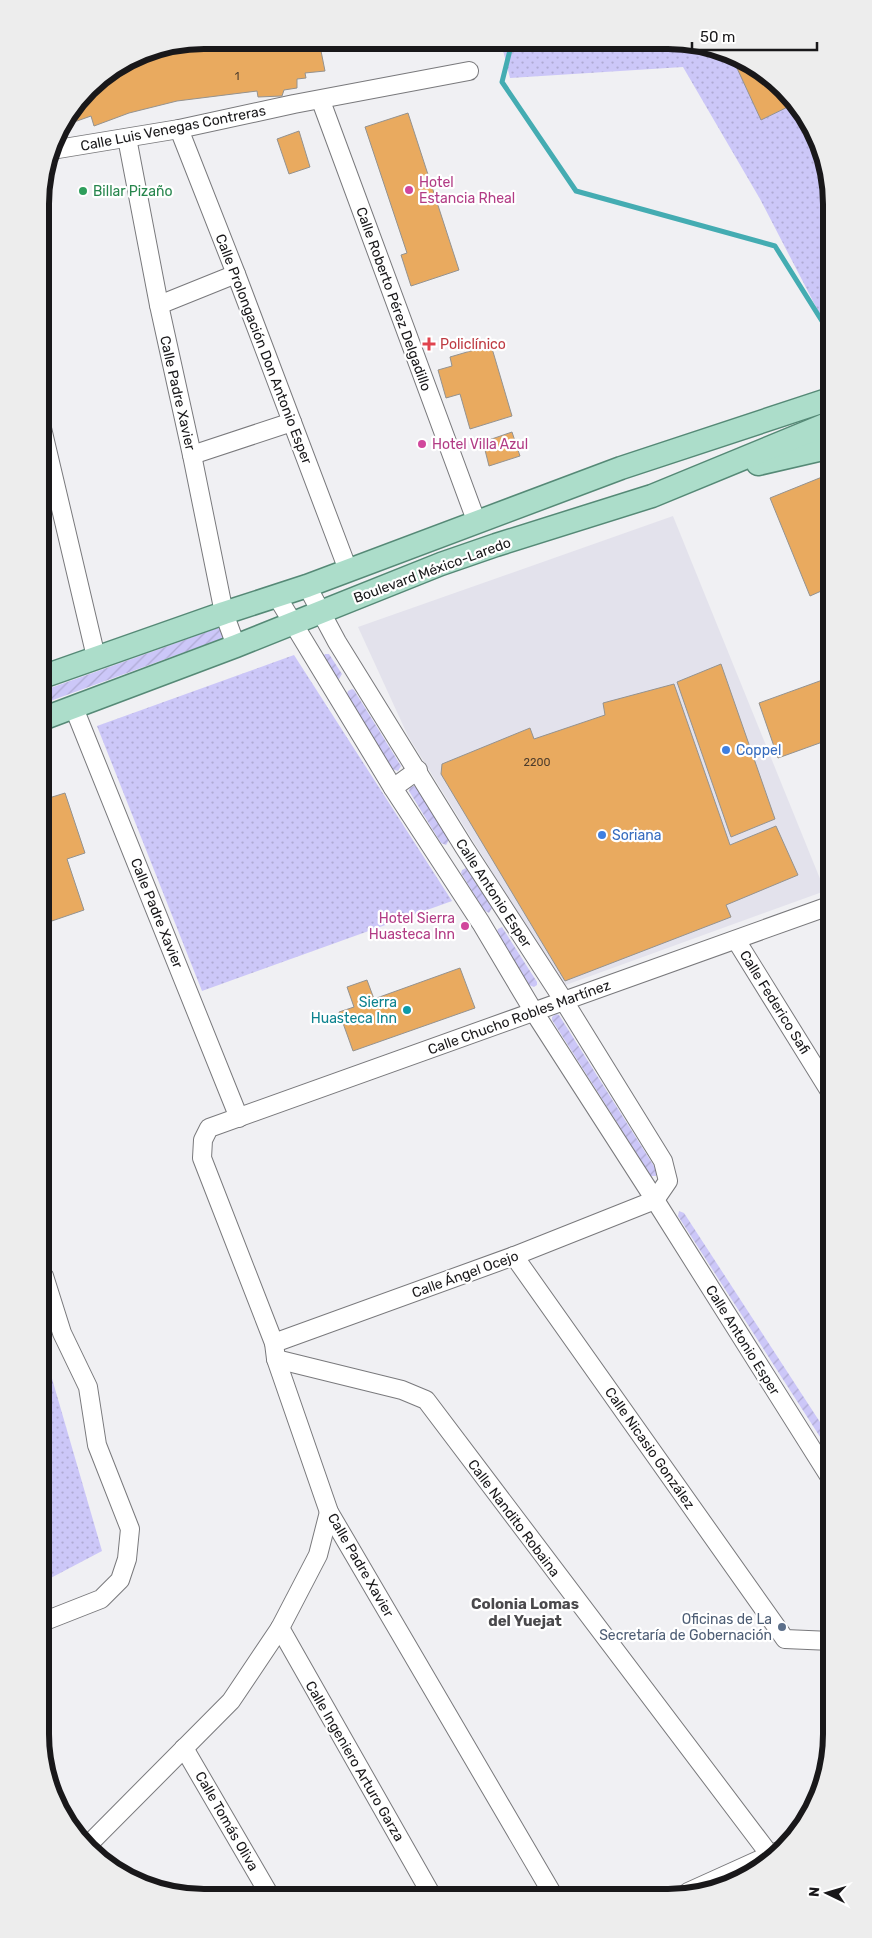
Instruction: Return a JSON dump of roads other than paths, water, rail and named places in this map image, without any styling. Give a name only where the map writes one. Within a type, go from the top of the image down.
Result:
[{"type":"main road","points":[[621,468],[823,386]]},
{"type":"main road","name":"Boulevard México-Laredo","points":[[49,674],[307,586],[621,468],[822,402]]},
{"type":"main road","name":"Boulevard México-Laredo","points":[[49,717],[496,545],[652,496],[823,425]]},
{"type":"main road","points":[[699,478],[823,449]]},
{"type":"street","points":[[321,100],[469,71]]},
{"type":"street","name":"Calle Luis Venegas Contreras","points":[[59,149],[180,129],[294,104],[321,100]]},
{"type":"street","name":"Calle Roberto Pérez Delgadillo","points":[[321,100],[477,523]]},
{"type":"street","name":"Calle Prolongación Don Antonio Esper","points":[[180,129],[348,570]]},
{"type":"street","name":"Calle Padre Xavier","points":[[127,138],[158,305],[192,455],[224,613],[236,646]]},
{"type":"street","points":[[158,305],[236,274]]},
{"type":"street","points":[[192,455],[292,422]]},
{"type":"street","points":[[49,458],[96,657]]},
{"type":"street","name":"Calle Antonio Esper","points":[[307,586],[337,642],[464,847],[564,1001],[664,1161],[668,1181],[655,1200]]},
{"type":"street","name":"Calle Antonio Esper","points":[[276,595],[291,623],[393,788],[481,923],[534,1012],[823,1466]]},
{"type":"street","name":"Calle Padre Xavier","points":[[74,708],[239,1118]]},
{"type":"street","points":[[393,788],[418,770]]},
{"type":"street","points":[[441,861],[464,847]]},
{"type":"street","name":"Calle Chucho Robles Martínez","points":[[209,1128],[823,908]]},
{"type":"street","name":"Calle Federico Safi","points":[[736,940],[823,1079]]},
{"type":"street","name":"Calle Padre Xavier","points":[[209,1128],[202,1140],[202,1158],[275,1351],[329,1512],[550,1889]]},
{"type":"street","name":"Calle Ángel Ocejo","points":[[275,1351],[655,1200]]},
{"type":"street","name":"Calle Nicasio González","points":[[514,1256],[785,1639],[823,1641]]},
{"type":"street","points":[[49,1292],[62,1333],[88,1387],[97,1445],[130,1529],[127,1559],[120,1580],[101,1599],[49,1619]]},
{"type":"street","name":"Calle Nandito Robaina","points":[[275,1351],[402,1390],[426,1400],[772,1849]]},
{"type":"street","points":[[92,1841],[232,1701],[280,1628],[318,1555],[329,1512]]},
{"type":"street","name":"Calle Ingeniero Arturo Garza","points":[[280,1628],[428,1889]]},
{"type":"street","name":"Calle Tomás Oliva","points":[[184,1748],[266,1889]]},
{"type":"street","points":[[704,1885],[757,1861]]},
{"type":"waterway","points":[[510,49],[502,82],[576,191],[775,246],[823,323]]},
{"type":"place","name":"Hotel Estancia Rheal","points":[[409,190]]},
{"type":"place","name":"Billar Pizaño","points":[[83,191]]},
{"type":"place","name":"Policlínico","points":[[429,344]]},
{"type":"place","name":"Hotel Villa Azul","points":[[422,444]]},
{"type":"place","name":"Coppel","points":[[726,750]]},
{"type":"place","name":"Soriana","points":[[602,835]]},
{"type":"place","name":"Hotel Sierra Huasteca Inn","points":[[465,926]]},
{"type":"place","name":"Sierra Huasteca Inn","points":[[407,1010]]},
{"type":"place","name":"Oficinas de La Secretaría de Gobernación","points":[[782,1627]]},
{"type":"district","name":"Colonia Lomas del Yuejat","points":[[525,1612]]}]
